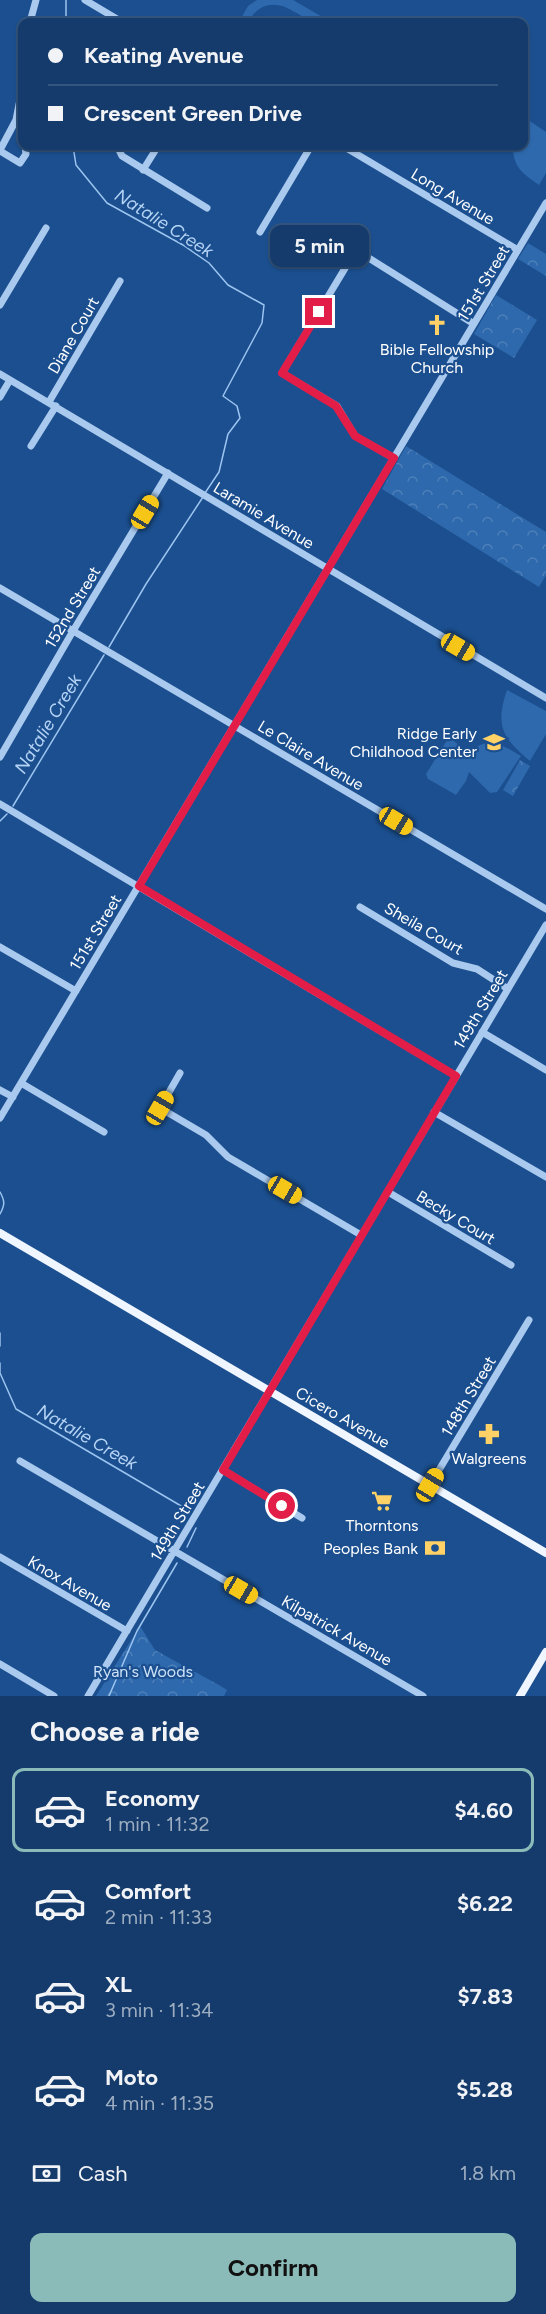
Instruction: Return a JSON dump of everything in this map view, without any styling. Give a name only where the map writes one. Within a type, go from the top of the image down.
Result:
[{"type":"main road","name":"Cicero Avenue","points":[[0,1233],[546,1553]]},
{"type":"main road","points":[[520,1696],[546,1652]]},
{"type":"street","points":[[31,18],[36,0]]},
{"type":"street","points":[[85,0],[116,18]]},
{"type":"street","points":[[18,113],[1,148],[20,163],[26,154],[26,150]]},
{"type":"street","points":[[119,150],[122,156],[143,170],[207,208]]},
{"type":"street","points":[[143,170],[156,150]]},
{"type":"street","points":[[260,232],[309,150]]},
{"type":"street","name":"Long Avenue","points":[[350,150],[518,250]]},
{"type":"street","name":"151st Street","points":[[0,1118],[545,208]]},
{"type":"street","points":[[0,305],[46,228]]},
{"type":"street","points":[[394,458],[355,436],[336,406],[282,373],[356,250],[474,324]]},
{"type":"street","name":"Diane Court","points":[[31,446],[120,281]]},
{"type":"street","name":"Laramie Avenue","points":[[0,374],[546,698]]},
{"type":"street","points":[[0,397],[10,380]]},
{"type":"street","name":"152nd Street","points":[[0,757],[168,473]]},
{"type":"street","name":"Le Claire Avenue","points":[[0,588],[546,909]]},
{"type":"street","points":[[0,804],[456,1076]]},
{"type":"street","name":"Sheila Court","points":[[360,907],[453,963],[477,969],[508,989]]},
{"type":"street","name":"149th Street","points":[[88,1696],[546,925]]},
{"type":"street","points":[[0,947],[76,992]]},
{"type":"street","points":[[482,1032],[546,1070]]},
{"type":"street","points":[[180,1073],[160,1108],[206,1135],[228,1157],[361,1235]]},
{"type":"street","points":[[21,1083],[104,1132]]},
{"type":"street","points":[[0,1090],[13,1097]]},
{"type":"street","points":[[435,1112],[546,1177]]},
{"type":"street","name":"Becky Court","points":[[388,1192],[511,1265]]},
{"type":"street","name":"148th Street","points":[[430,1485],[529,1320]]},
{"type":"street","name":"Kilpatrick Avenue","points":[[20,1461],[423,1696]]},
{"type":"street","points":[[223,1470],[302,1518]]},
{"type":"street","name":"Knox Avenue","points":[[0,1557],[127,1631]]},
{"type":"street","points":[[0,1664],[54,1696]]},
{"type":"green space","points":[[257,0],[293,0],[324,18],[306,18],[286,8],[273,5],[265,6],[251,18],[241,18],[248,6]]},
{"type":"green space","points":[[528,120],[546,132],[546,173],[539,185],[523,173],[513,150],[528,150]]},
{"type":"green space","points":[[528,243],[546,254],[546,276],[518,259]]},
{"type":"green space","points":[[496,295],[537,320],[514,358],[474,334]]},
{"type":"green space","points":[[406,446],[546,532],[546,575],[539,587],[382,489]]},
{"type":"green space","points":[[507,690],[546,711],[546,734],[530,761],[513,745],[503,730],[503,702]]},
{"type":"green space","points":[[449,737],[466,751],[467,756],[480,745],[493,743],[521,756],[497,792],[490,793],[469,772],[466,781],[456,795],[428,779],[426,774]]},
{"type":"green space","points":[[520,760],[530,766],[513,796],[503,790]]},
{"type":"green space","name":"Ryan's Woods","points":[[140,1626],[155,1650],[227,1690],[224,1696],[96,1696]]},
{"type":"waterway","name":"Natalie Creek","points":[[66,0],[66,18]]},
{"type":"waterway","name":"Natalie Creek","points":[[74,150],[76,165],[107,203],[183,245],[209,263],[228,285],[264,305],[262,323],[223,396],[237,406],[240,418],[228,434],[219,472],[205,493]]},
{"type":"waterway","name":"Natalie Creek","points":[[109,647],[146,584],[203,497]]},
{"type":"waterway","name":"Natalie Creek","points":[[13,806],[104,655]]},
{"type":"waterway","name":"Natalie Creek","points":[[0,821],[7,814]]},
{"type":"waterway","name":"Natalie Creek","points":[[0,1192],[4,1203],[0,1214]]},
{"type":"waterway","name":"Natalie Creek","points":[[0,1333],[0,1346]]},
{"type":"waterway","name":"Natalie Creek","points":[[0,1363],[0,1373],[16,1409],[188,1510]]},
{"type":"waterway","name":"Natalie Creek","points":[[187,1547],[196,1528]]},
{"type":"waterway","name":"Natalie Creek","points":[[109,1696],[137,1631],[177,1563]]},
{"type":"place","name":"Bible Fellowship Church","points":[[437,325]]},
{"type":"place","name":"Ridge Early Childhood Center","points":[[494,742]]},
{"type":"place","name":"Walgreens","points":[[489,1434]]},
{"type":"place","name":"Thorntons","points":[[382,1501]]},
{"type":"place","name":"Peoples Bank","points":[[435,1548]]},
{"type":"route","points":[[282,1506],[223,1470],[456,1076],[139,886],[394,458],[355,436],[336,406],[282,373],[319,312]]}]
